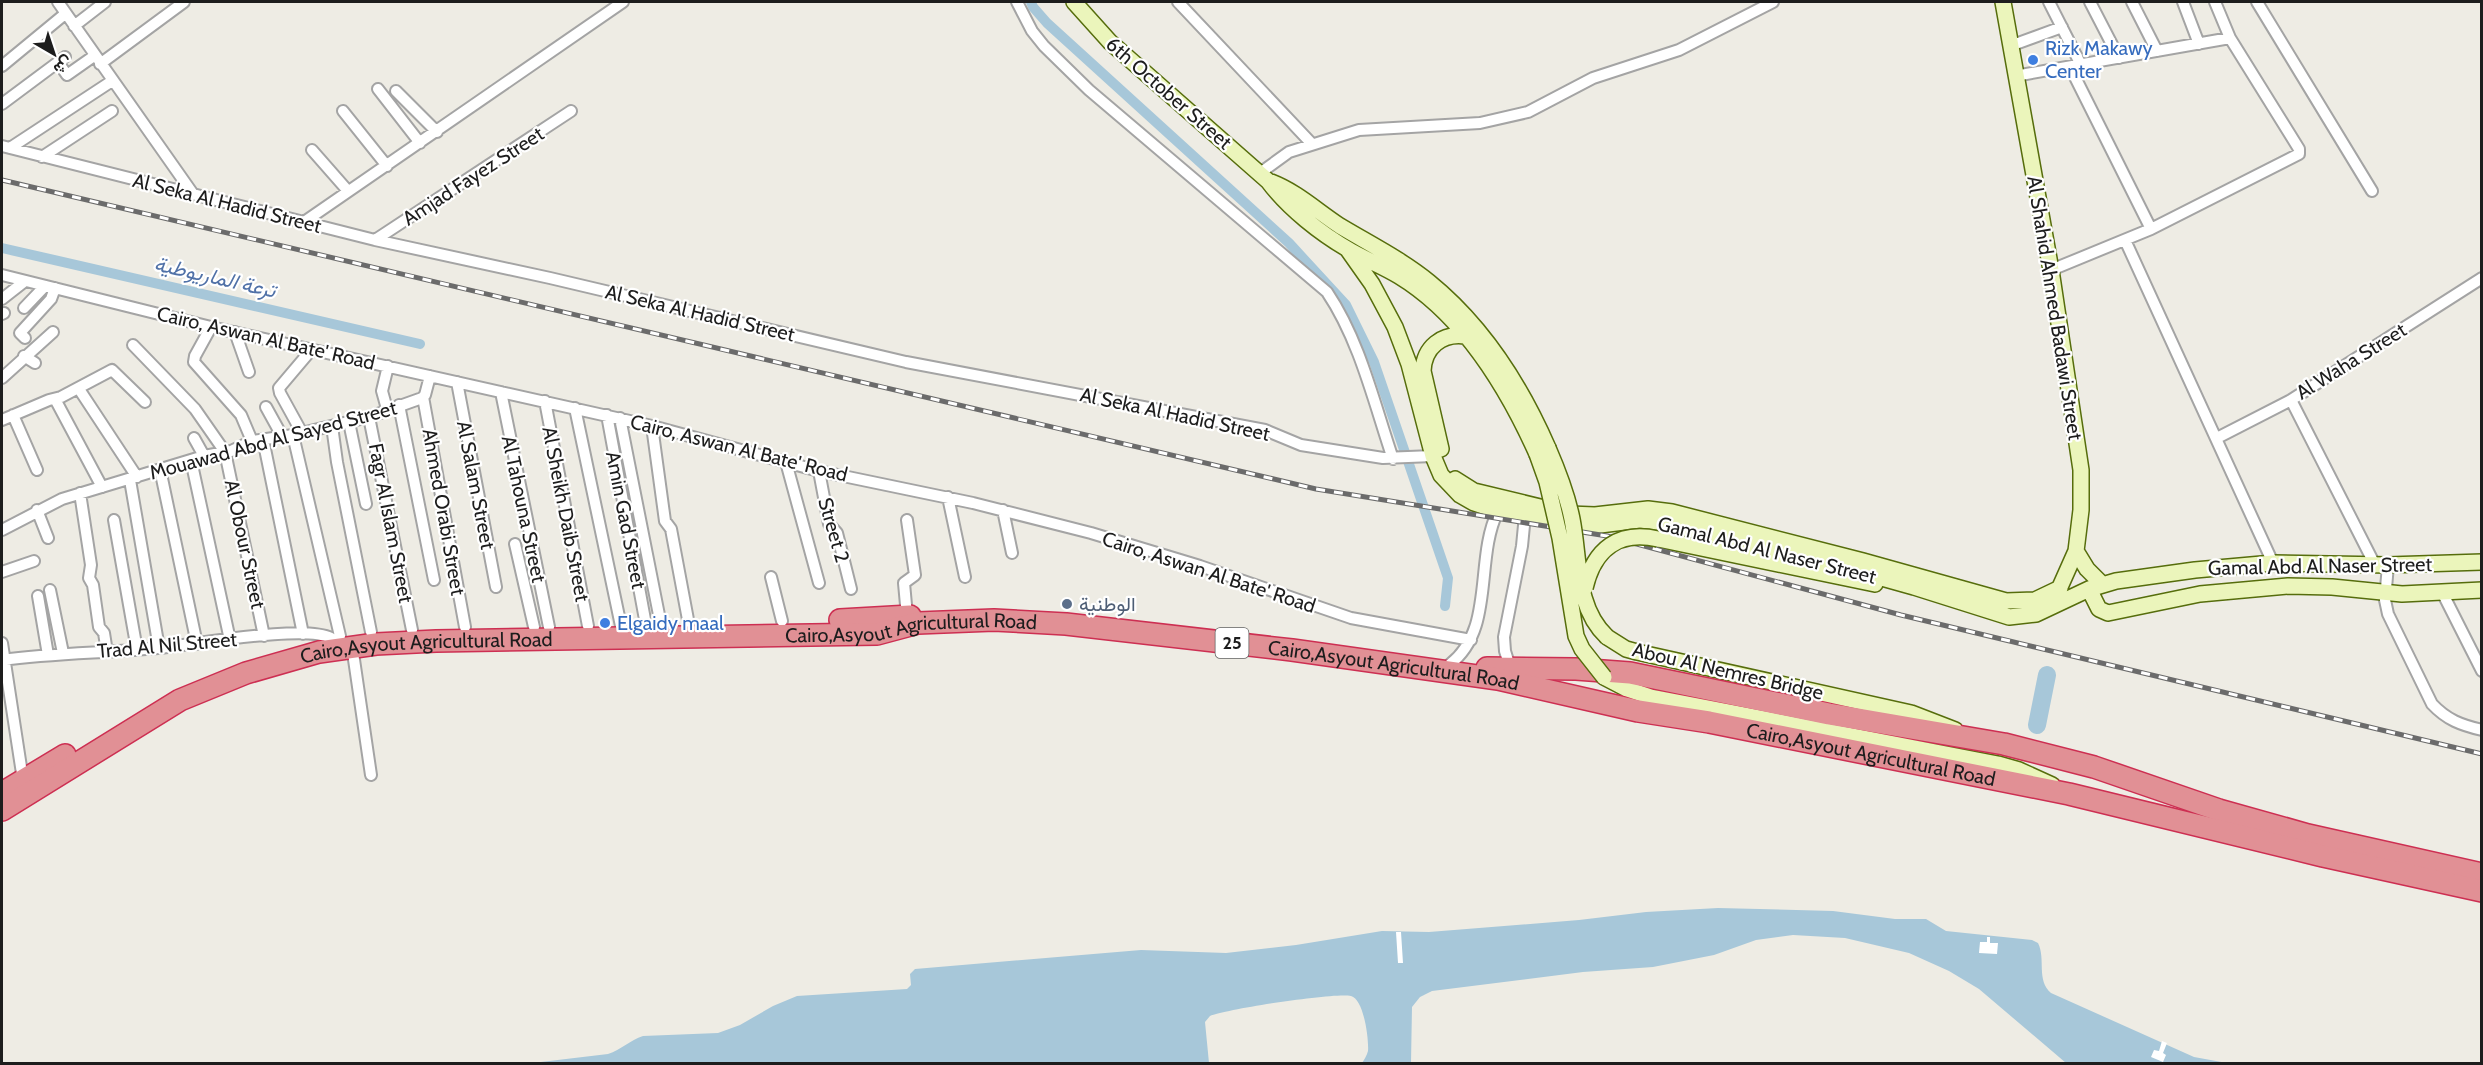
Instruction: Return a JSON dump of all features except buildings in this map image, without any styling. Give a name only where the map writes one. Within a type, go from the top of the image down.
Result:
[{"type":"highway","name":"Cairo,Asyout Agricultural Road","points":[[2,793],[134,712],[178,688],[263,654],[341,640],[371,632],[465,627],[689,625],[866,620],[907,616],[1037,616],[1083,619],[1338,648],[1449,665],[1630,673],[1829,714],[1968,737],[2034,751],[2094,767],[2219,810],[2308,835],[2481,874]]},
{"type":"highway","name":"Cairo,Asyout Agricultural Road","points":[[2,810],[180,700],[268,666],[319,652],[341,640],[436,641],[877,634],[918,623],[959,621],[1066,624],[1292,650],[1498,679],[1638,711],[1709,722],[2069,794],[2481,891]]},
{"type":"street","points":[[59,2],[97,60],[193,194]]},
{"type":"street","points":[[74,26],[105,2]]},
{"type":"street","points":[[2,104],[61,60],[67,75],[97,60],[184,2]]},
{"type":"street","points":[[304,222],[623,2]]},
{"type":"street","points":[[1017,2],[1032,31],[1063,66],[1327,292],[1339,310],[1352,339],[1398,459]]},
{"type":"street","name":"6th October Street","points":[[1074,2],[1110,42],[1264,177]]},
{"type":"street","points":[[1178,2],[1312,144]]},
{"type":"street","points":[[1264,177],[1289,152],[1359,130],[1480,123],[1528,112],[1593,78],[1680,50],[1773,2]]},
{"type":"street","name":"Al Shahid Ahmed Badawi Street","points":[[2003,2],[2051,270],[2081,470],[2081,510],[2076,551],[2060,588],[2047,610]]},
{"type":"street","points":[[2049,2],[2062,27],[2075,66],[2151,229]]},
{"type":"street","points":[[2090,2],[2119,58]]},
{"type":"street","points":[[2132,2],[2157,51]]},
{"type":"street","points":[[2183,2],[2199,44]]},
{"type":"street","points":[[2051,270],[2151,229],[2299,154],[2299,149],[2230,39],[2215,2]]},
{"type":"street","points":[[2258,2],[2372,191]]},
{"type":"street","points":[[2,66],[65,14]]},
{"type":"street","points":[[2010,46],[2062,27]]},
{"type":"street","points":[[2015,76],[2230,39]]},
{"type":"street","points":[[6,147],[112,81]]},
{"type":"street","points":[[378,89],[420,143]]},
{"type":"street","points":[[396,91],[437,132]]},
{"type":"street","points":[[42,157],[112,111]]},
{"type":"street","points":[[343,111],[387,166]]},
{"type":"street","name":"Amjad Fayez Street","points":[[375,240],[571,111]]},
{"type":"street","name":"Al Seka Al Hadid Street","points":[[6,147],[375,240],[550,278],[906,362],[1265,430],[1301,445],[1398,459],[1426,456]]},
{"type":"street","points":[[312,150],[348,191]]},
{"type":"street","name":"Abou Al Nemres Bridge","points":[[1264,177],[1278,195],[1348,250],[1398,276],[1439,308],[1465,336],[1506,394],[1543,451],[1576,636],[1582,650],[1604,677],[1627,690],[1652,697],[1998,764],[2040,779],[2069,794]]},
{"type":"street","name":"Abou Al Nemres Bridge","points":[[1264,177],[1300,196],[1334,222],[1414,271],[1442,293],[1484,340],[1530,410],[1543,451],[1570,512],[1583,594],[1589,613],[1607,637],[1626,649],[1637,652],[1911,713],[1940,723],[1968,737]]},
{"type":"street","points":[[2125,240],[2273,563]]},
{"type":"street","name":"Gamal Abd Al Naser Street","points":[[1348,250],[1372,284],[1395,327],[1409,364],[1426,456],[1441,476],[1460,495],[1474,503],[1498,511],[1592,526],[1622,521],[1653,521],[1832,564],[2009,617],[2036,615],[2096,587],[2123,580],[2195,570],[2273,563],[2382,565],[2481,562]]},
{"type":"street","name":"Cairo, Aswan Al Bate' Road","points":[[2,275],[211,327],[620,418],[819,471],[1003,510],[1129,544],[1351,618],[1471,640]]},
{"type":"street","name":"Al Waha Street","points":[[2217,438],[2291,400],[2481,278]]},
{"type":"street","points":[[2,299],[26,281]]},
{"type":"street","points":[[24,308],[50,287]]},
{"type":"street","points":[[25,338],[19,333],[51,299],[50,287]]},
{"type":"street","points":[[211,327],[194,362],[241,415],[257,440],[303,634]]},
{"type":"street","points":[[2,378],[53,332]]},
{"type":"street","points":[[235,332],[249,372]]},
{"type":"street","name":"Gamal Abd Al Naser Street","points":[[1465,336],[1452,336],[1434,344],[1426,356],[1423,371],[1445,464],[1457,481],[1474,492],[1569,514],[1595,515],[1638,509],[1672,512],[1863,561],[2006,601],[2035,600],[2060,588]]},
{"type":"street","points":[[133,345],[195,410],[225,452]]},
{"type":"street","points":[[312,349],[279,388],[298,434],[371,775]]},
{"type":"street","points":[[24,356],[35,363]]},
{"type":"street","points":[[387,409],[382,391],[388,366]]},
{"type":"street","points":[[2,420],[79,389],[114,370],[145,402]]},
{"type":"street","name":"Mouawad Abd Al Sayed Street","points":[[2,530],[37,510],[80,493],[204,456],[225,452],[257,440],[298,434],[369,417],[423,397],[430,376]]},
{"type":"street","name":"Al Salam Street","points":[[457,382],[496,587]]},
{"type":"street","points":[[79,389],[133,478],[159,648]]},
{"type":"street","name":"Al Tahouna Street","points":[[501,392],[542,627]]},
{"type":"street","name":"Ahmed Orabi Street","points":[[423,397],[465,627]]},
{"type":"street","points":[[55,399],[102,487]]},
{"type":"street","points":[[2291,400],[2382,565],[2388,614],[2424,691],[2443,716],[2481,730]]},
{"type":"street","name":"Al Sheikh Daib Street","points":[[545,401],[588,626]]},
{"type":"street","points":[[399,405],[434,580]]},
{"type":"street","points":[[266,407],[282,436]]},
{"type":"street","points":[[575,408],[621,626]]},
{"type":"street","points":[[13,415],[37,470]]},
{"type":"street","name":"Amin Gad Street","points":[[607,415],[654,625]]},
{"type":"street","name":"Fagr Al Islam Street","points":[[369,417],[412,630]]},
{"type":"street","points":[[620,418],[654,625]]},
{"type":"street","points":[[349,422],[366,504]]},
{"type":"street","points":[[332,426],[371,632]]},
{"type":"street","points":[[652,426],[665,521],[671,530],[689,625]]},
{"type":"street","points":[[194,438],[204,456]]},
{"type":"street","name":"Al Obour Street","points":[[225,452],[264,636]]},
{"type":"street","points":[[191,460],[230,640]]},
{"type":"street","points":[[786,462],[819,583]]},
{"type":"street","points":[[160,469],[197,644]]},
{"type":"street","name":"Street 2","points":[[819,471],[829,524],[837,533],[851,589]]},
{"type":"street","points":[[80,493],[91,567],[89,578],[93,585],[99,627],[104,633],[107,652]]},
{"type":"street","points":[[948,497],[965,577]]},
{"type":"street","points":[[37,510],[48,538]]},
{"type":"street","points":[[1003,510],[1012,553]]},
{"type":"street","points":[[1449,665],[1466,650],[1475,631],[1489,536],[1498,511]]},
{"type":"street","points":[[1510,667],[1504,646],[1522,546],[1525,515]]},
{"type":"street","points":[[114,520],[136,650]]},
{"type":"street","points":[[907,520],[915,578],[906,580],[904,583],[907,616]]},
{"type":"street","points":[[1583,594],[1593,564],[1610,545],[1632,536],[1658,539],[1883,586],[1914,587]]},
{"type":"street","points":[[515,544],[542,627]]},
{"type":"street","points":[[2076,551],[2096,587]]},
{"type":"street","points":[[2,572],[34,561]]},
{"type":"street","points":[[2195,570],[2200,594]]},
{"type":"street","points":[[771,577],[782,621]]},
{"type":"street","name":"Gamal Abd Al Naser Street","points":[[2096,587],[2099,609],[2106,613],[2200,594],[2288,586],[2332,587],[2386,593],[2481,590]]},
{"type":"street","points":[[50,590],[63,653]]},
{"type":"street","points":[[2442,592],[2481,671]]},
{"type":"street","points":[[38,596],[48,655]]},
{"type":"street","name":"Trad Al Nil Street","points":[[3,660],[63,653],[159,648],[264,636],[320,633],[341,640]]},
{"type":"street","points":[[2,643],[23,780]]},
{"type":"water","points":[[1718,908],[1833,911],[1895,919],[1926,919],[1946,931],[2032,940],[2038,943],[2042,976],[2046,988],[2051,993],[2194,1057],[2227,1063],[2066,1063],[1979,989],[1949,971],[1909,953],[1845,938],[1793,935],[1756,940],[1714,955],[1653,967],[1583,972],[1432,991],[1420,997],[1412,1007],[1411,1063],[1362,1063],[1368,1053],[1368,1046],[1362,1012],[1356,999],[1341,995],[1237,1009],[1210,1016],[1205,1022],[1209,1063],[524,1064],[608,1054],[643,1036],[718,1033],[740,1025],[773,1006],[797,996],[907,989],[911,985],[910,974],[915,969],[1141,950],[1226,953],[1296,945],[1382,931],[1429,932],[1579,920],[1646,912]]},
{"type":"pier","points":[[1396,932],[1401,932],[1403,963],[1398,963]]},
{"type":"pier","points":[[1987,937],[1990,937],[1990,943],[1998,943],[1997,954],[1979,953],[1980,942],[1987,942]]},
{"type":"pier","points":[[2162,1041],[2167,1043],[2163,1053],[2166,1055],[2163,1062],[2151,1057],[2154,1050],[2159,1051]]},
{"type":"waterway","points":[[1031,2],[1047,23],[1289,243],[1346,305],[1374,362],[1448,578],[1445,606]]},
{"type":"waterway","name":"ترعة الماريوطية","points":[[2,248],[420,344]]},
{"type":"waterway","points":[[2037,725],[2047,675]]},
{"type":"railway","points":[[2,180],[1316,489],[1607,536],[1901,615],[2482,754]]},
{"type":"place","name":"Rizk Makawy Center","points":[[2033,60]]},
{"type":"place","name":"الوطنية","points":[[1067,604]]},
{"type":"place","name":"Elgaidy maal","points":[[605,623]]}]
